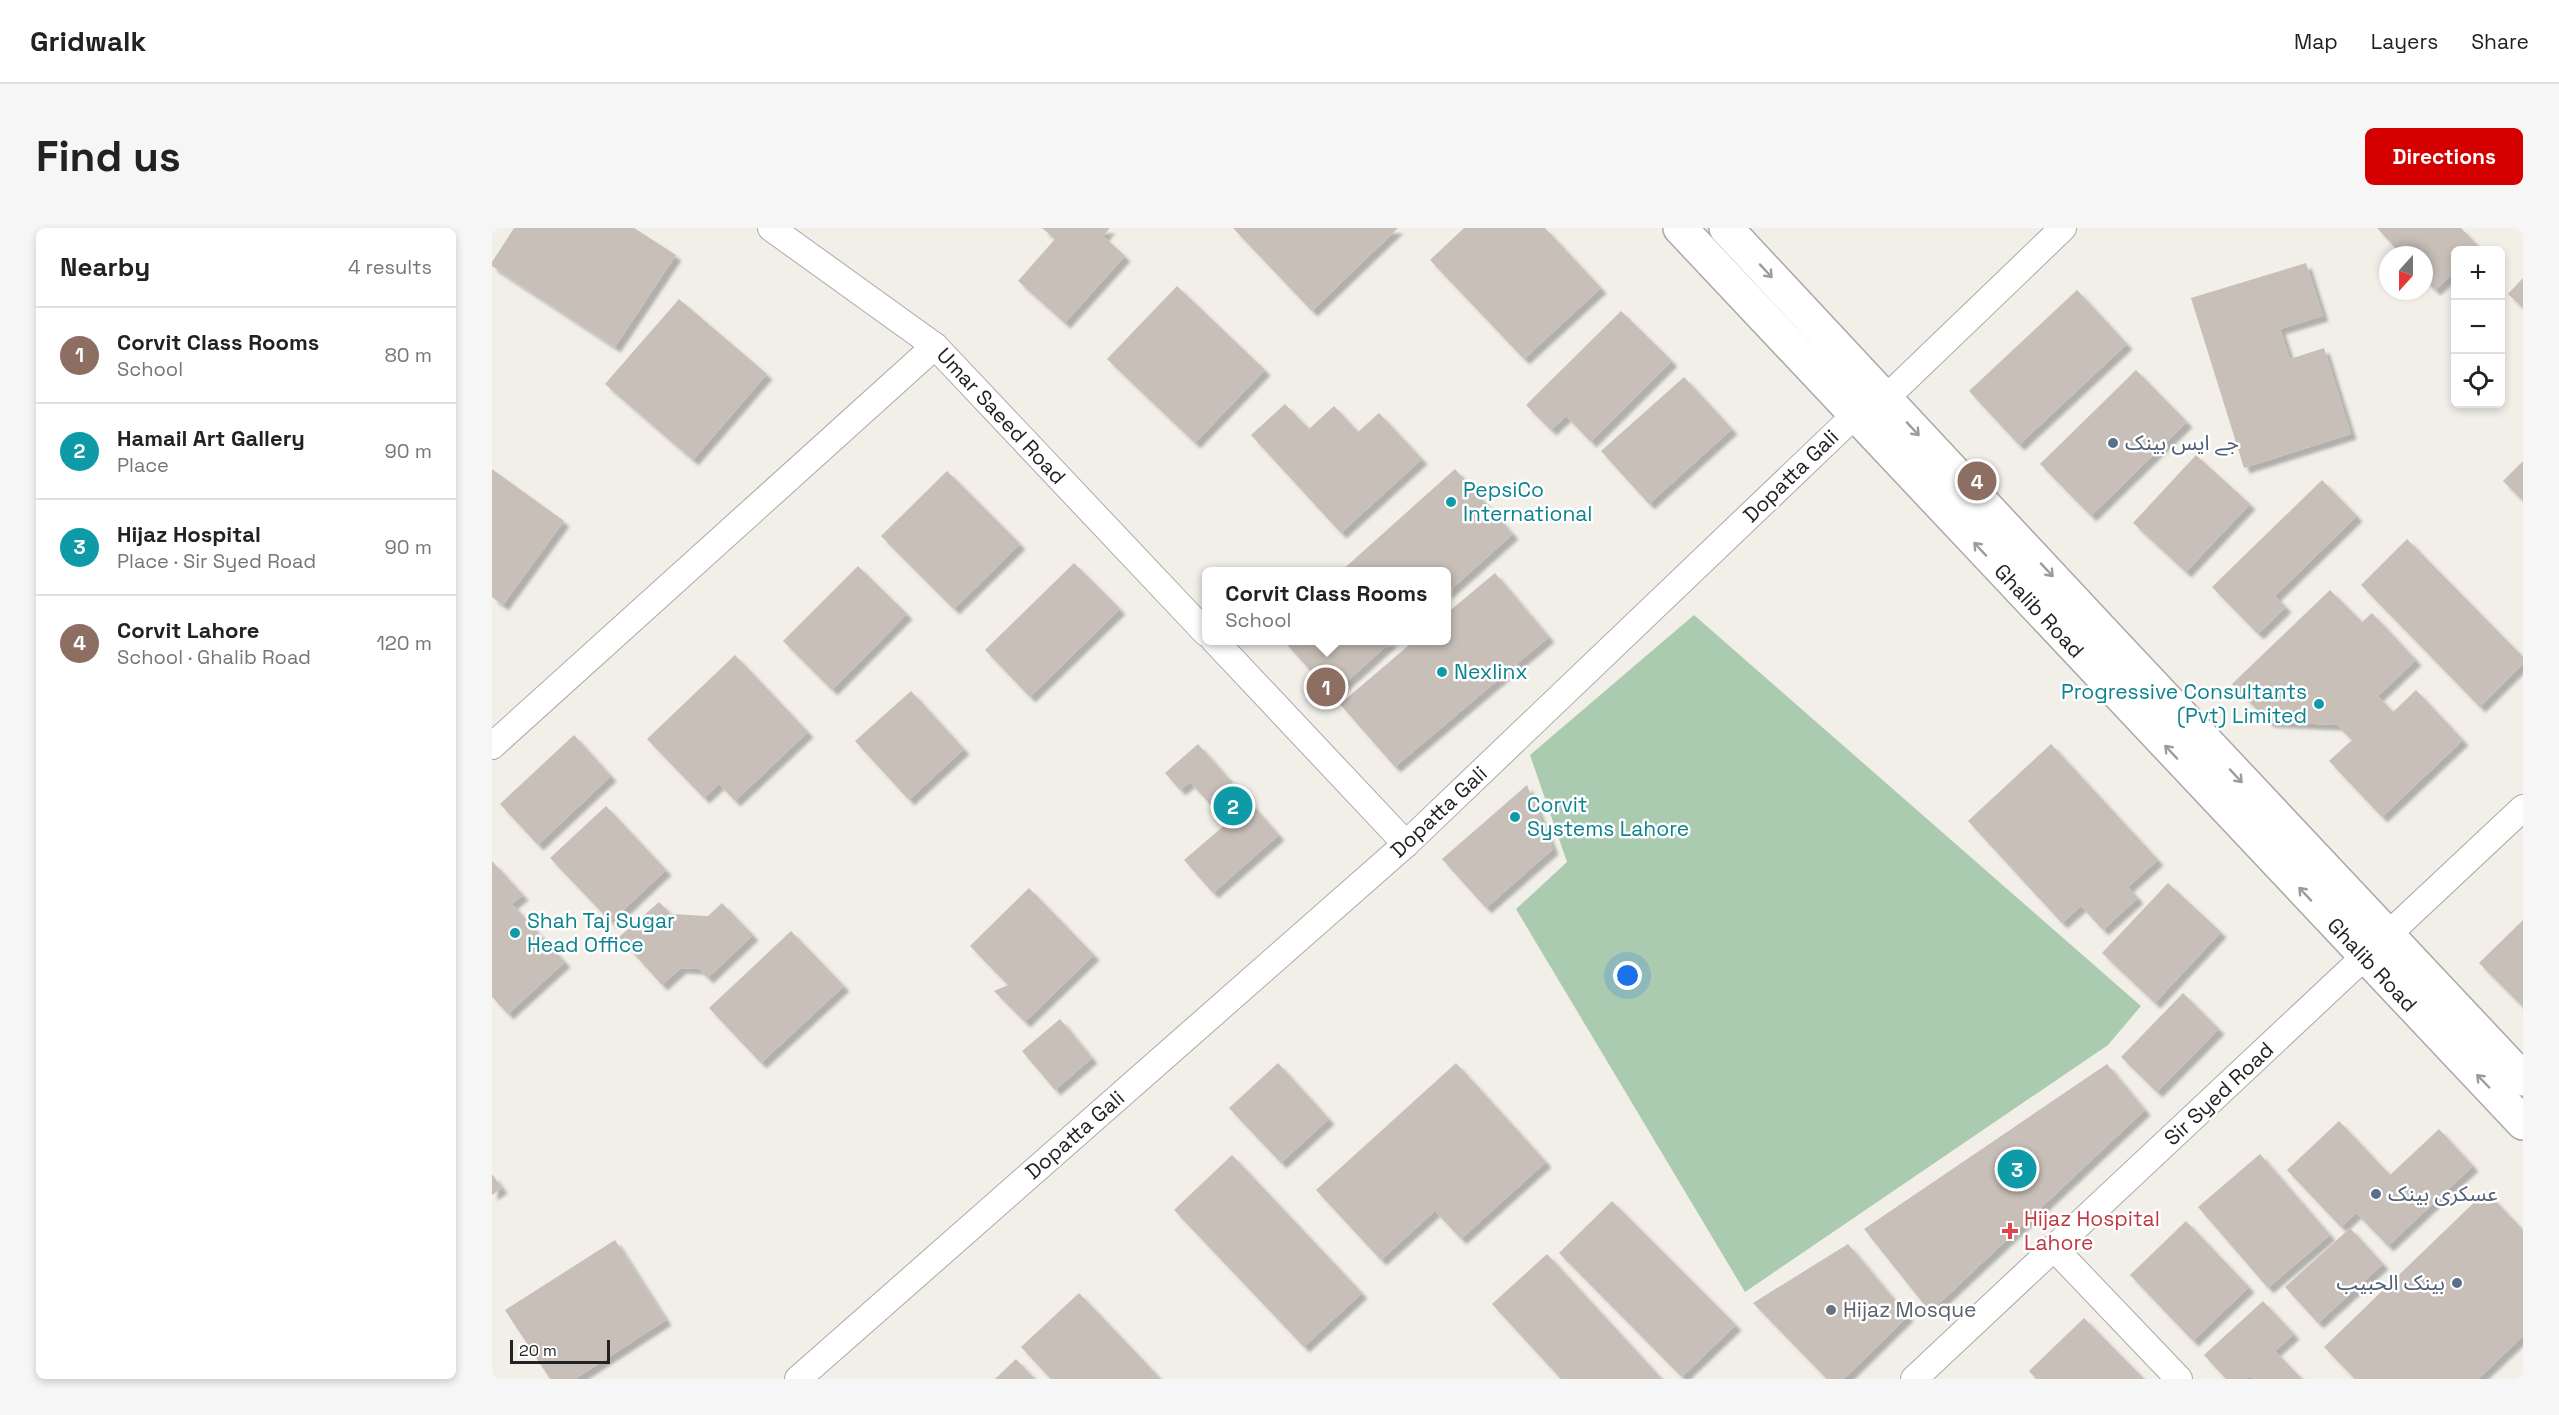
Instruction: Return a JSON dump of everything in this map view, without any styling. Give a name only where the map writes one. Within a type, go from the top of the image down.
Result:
[{"type":"street","name":"Umar Saeed Road","points":[[771,228],[935,346],[1202,629]]},
{"type":"street","name":"Ghalib Road","points":[[1680,228],[1854,415],[2376,946],[2523,1079]]},
{"type":"street","name":"Ghalib Road","points":[[1726,228],[1885,399],[2376,946],[2523,1123]]},
{"type":"street","name":"Dopatta Gali","points":[[798,1379],[1406,844],[1854,415],[1885,399],[2063,228]]},
{"type":"street","points":[[492,746],[935,346]]},
{"type":"street","points":[[1219,645],[1406,844]]},
{"type":"street","name":"Sir Syed Road","points":[[1914,1379],[2523,808]]},
{"type":"street","points":[[2054,1248],[2179,1379]]},
{"type":"green space","points":[[1694,615],[2141,1006],[2108,1045],[1745,1292],[1516,909],[1567,862],[1530,755]]},
{"type":"building","points":[[514,228],[634,228],[676,255],[615,347],[492,266],[492,262]]},
{"type":"building","points":[[1042,228],[1110,228],[1103,236],[1125,256],[1065,323],[1018,281],[1055,239]]},
{"type":"building","points":[[1233,228],[1398,228],[1312,311]]},
{"type":"building","points":[[1464,228],[1545,228],[1601,288],[1524,359],[1430,260]]},
{"type":"building","points":[[2377,228],[2461,228],[2478,246],[2451,246],[2451,276],[2435,290],[2433,288],[2433,246],[2394,246]]},
{"type":"building","points":[[2306,263],[2323,316],[2280,329],[2290,359],[2324,348],[2351,434],[2244,468],[2191,298]]},
{"type":"building","points":[[2523,278],[2523,308],[2508,294]]},
{"type":"building","points":[[1177,286],[1265,370],[1195,443],[1107,359]]},
{"type":"building","points":[[2077,290],[2127,344],[2019,445],[1969,391]]},
{"type":"building","points":[[679,299],[767,374],[693,460],[605,384]]},
{"type":"building","points":[[1621,311],[1672,361],[1591,442],[1566,416],[1551,430],[1526,405]]},
{"type":"building","name":"جے ایس بینک","points":[[2136,370],[2187,422],[2091,516],[2040,464]]},
{"type":"building","points":[[1684,377],[1732,429],[1649,504],[1601,451]]},
{"type":"building","points":[[1285,404],[1309,429],[1334,406],[1358,432],[1379,413],[1422,459],[1341,533],[1251,435]]},
{"type":"building","points":[[2196,455],[2250,504],[2186,572],[2133,523]]},
{"type":"building","points":[[2523,461],[2523,501],[2503,481]]},
{"type":"building","points":[[492,469],[564,521],[503,605],[492,597]]},
{"type":"building","name":"PepsiCo International","points":[[1455,469],[1513,534],[1451,590],[1451,567],[1346,567]]},
{"type":"building","points":[[947,471],[1020,544],[954,609],[881,536]]},
{"type":"building","points":[[2322,480],[2357,516],[2275,596],[2286,607],[2258,634],[2212,587]]},
{"type":"building","points":[[2407,539],[2523,657],[2523,664],[2480,707],[2361,585]]},
{"type":"building","points":[[1074,563],[1120,609],[1030,697],[985,650]]},
{"type":"building","points":[[858,566],[907,614],[832,690],[783,641]]},
{"type":"building","name":"Nexlinx","points":[[1495,573],[1549,637],[1395,767],[1340,704],[1409,645],[1451,645],[1451,610]]},
{"type":"building","name":"Progressive Consultants (Pvt) Limited","points":[[2330,590],[2362,622],[2372,613],[2416,660],[2378,696],[2393,712],[2416,690],[2463,740],[2382,817],[2329,761],[2352,740],[2337,725],[2269,722],[2232,684]]},
{"type":"building","points":[[1287,645],[1387,645],[1332,695]]},
{"type":"building","points":[[735,655],[808,732],[735,801],[719,784],[704,798],[647,739]]},
{"type":"building","points":[[911,691],[964,749],[909,800],[855,741]]},
{"type":"building","points":[[574,735],[611,776],[538,845],[500,804]]},
{"type":"building","points":[[1198,744],[1279,835],[1213,893],[1184,860],[1227,823],[1190,782],[1180,790],[1165,773]]},
{"type":"building","points":[[2051,744],[2158,860],[2128,887],[2138,898],[2103,930],[2081,906],[2062,923],[1968,821]]},
{"type":"building","name":"Corvit Systems Lahore","points":[[1527,785],[1553,849],[1486,908],[1442,859]]},
{"type":"building","points":[[606,806],[666,870],[611,922],[550,858]]},
{"type":"building","name":"Shah Taj Sugar Head Office","points":[[492,861],[523,895],[512,904],[565,962],[508,1014],[492,997]]},
{"type":"building","points":[[2168,883],[2221,932],[2155,1003],[2102,953]]},
{"type":"building","points":[[1029,888],[1094,955],[1025,1022],[994,991],[1008,985],[970,946]]},
{"type":"building","points":[[659,902],[671,914],[708,916],[722,903],[753,935],[708,978],[699,969],[681,968],[662,985],[619,937]]},
{"type":"building","points":[[2523,920],[2523,1007],[2479,963]]},
{"type":"building","points":[[791,931],[844,986],[761,1063],[709,1008]]},
{"type":"building","points":[[2183,993],[2219,1029],[2157,1092],[2121,1057]]},
{"type":"building","points":[[1060,1019],[1092,1058],[1055,1090],[1022,1051]]},
{"type":"building","points":[[1278,1063],[1329,1119],[1281,1163],[1229,1108]]},
{"type":"building","points":[[1456,1063],[1546,1162],[1461,1239],[1435,1211],[1381,1260],[1316,1190]]},
{"type":"building","points":[[2107,1064],[2145,1110],[1930,1312],[1864,1229]]},
{"type":"building","name":"عسکری بینک","points":[[2339,1121],[2390,1175],[2439,1129],[2473,1166],[2388,1246],[2356,1213],[2341,1227],[2287,1170]]},
{"type":"building","points":[[2260,1154],[2330,1235],[2268,1288],[2198,1207]]},
{"type":"building","points":[[1232,1155],[1362,1293],[1304,1347],[1174,1210]]},
{"type":"building","points":[[492,1174],[502,1188],[492,1195]]},
{"type":"building","name":"بينک الحبيب","points":[[2486,1191],[2523,1230],[2523,1336],[2478,1379],[2355,1379],[2324,1347]]},
{"type":"building","points":[[1612,1201],[1736,1325],[1682,1377],[1559,1253]]},
{"type":"building","points":[[2186,1221],[2249,1287],[2193,1341],[2130,1275]]},
{"type":"building","points":[[2350,1228],[2383,1264],[2318,1323],[2285,1287]]},
{"type":"building","points":[[615,1240],[666,1320],[575,1379],[550,1379],[505,1310]]},
{"type":"building","name":"Hijaz Mosque","points":[[1848,1244],[1908,1316],[1844,1379],[1827,1379],[1753,1303]]},
{"type":"building","points":[[1547,1254],[1662,1379],[1561,1379],[1492,1304]]},
{"type":"building","points":[[1079,1293],[1161,1379],[1051,1379],[1021,1347]]},
{"type":"building","points":[[2263,1301],[2294,1334],[2275,1351],[2302,1379],[2253,1379],[2250,1376],[2247,1379],[2226,1379],[2204,1355]]},
{"type":"building","points":[[2084,1318],[2144,1379],[2036,1379],[2029,1371]]},
{"type":"building","points":[[1016,1359],[1035,1379],[995,1379]]},
{"type":"place","name":"جے ایس بینک","points":[[2113,443]]},
{"type":"place","name":"Corvit Lahore","points":[[1977,481]]},
{"type":"place","name":"PepsiCo International","points":[[1451,502]]},
{"type":"place","name":"Nexlinx","points":[[1442,672]]},
{"type":"place","name":"Corvit Class Rooms","points":[[1326,687]]},
{"type":"place","name":"Progressive Consultants (Pvt) Limited","points":[[2319,704]]},
{"type":"place","name":"Hamail Art Gallery","points":[[1233,806]]},
{"type":"place","name":"Corvit Systems Lahore","points":[[1515,817]]},
{"type":"place","name":"Shah Taj Sugar Head Office","points":[[515,933]]},
{"type":"place","name":"Hijaz Hospital","points":[[2017,1169]]},
{"type":"place","name":"عسکری بینک","points":[[2376,1194]]},
{"type":"place","name":"Hijaz Hospital Lahore","points":[[2010,1231]]},
{"type":"place","name":"بينک الحبيب","points":[[2457,1283]]},
{"type":"place","name":"Hijaz Mosque","points":[[1831,1310]]}]
